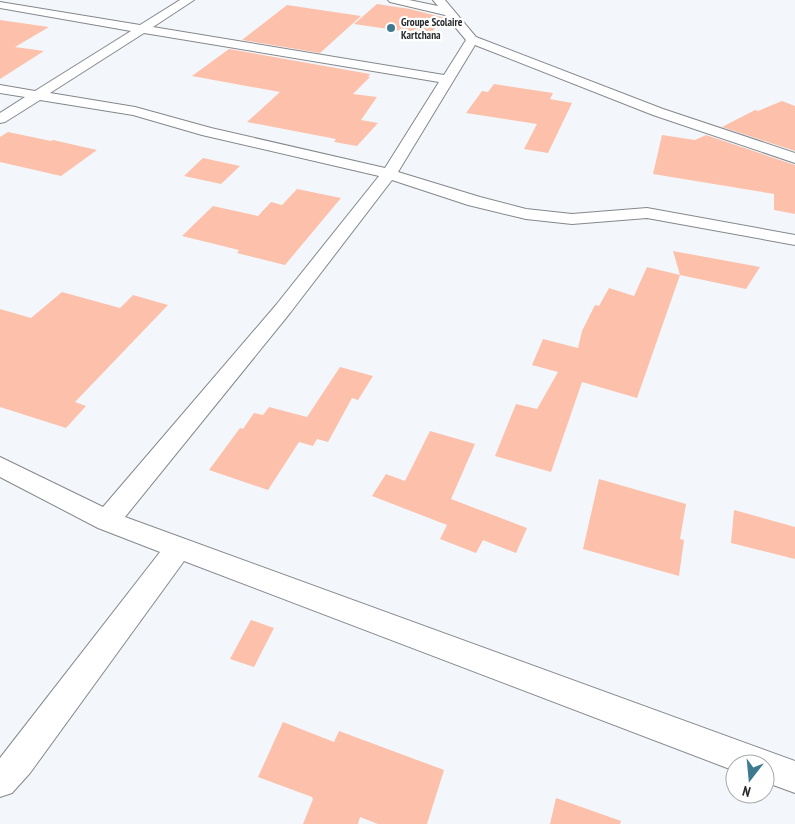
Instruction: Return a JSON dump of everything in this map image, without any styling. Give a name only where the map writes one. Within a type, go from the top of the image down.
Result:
[{"type":"street","points":[[0,119],[188,0]]},
{"type":"street","points":[[394,0],[448,12]]},
{"type":"street","points":[[439,0],[472,40],[658,112],[795,158]]},
{"type":"street","points":[[0,5],[448,80]]},
{"type":"street","points":[[108,522],[283,309],[389,174],[472,40]]},
{"type":"street","points":[[0,89],[135,111],[207,132],[389,174],[526,214],[572,219],[647,213],[795,240]]},
{"type":"street","points":[[0,466],[108,522],[179,546],[733,754]]},
{"type":"street","points":[[0,781],[19,762],[179,546]]},
{"type":"street","points":[[775,770],[795,777]]},
{"type":"building","points":[[377,4],[410,9],[445,18],[429,35],[354,24]]},
{"type":"building","points":[[287,5],[361,16],[320,53],[242,40]]},
{"type":"building","points":[[0,20],[49,27],[15,47],[44,51],[0,79]]},
{"type":"building","points":[[229,49],[370,74],[368,77],[370,77],[353,94],[377,97],[361,120],[378,123],[357,146],[334,142],[336,139],[247,122],[280,92],[192,76]]},
{"type":"building","points":[[494,84],[553,93],[550,99],[572,103],[548,153],[524,149],[537,124],[466,113],[482,91],[488,92]]},
{"type":"building","points":[[782,101],[795,106],[795,151],[722,127],[755,110],[758,111]]},
{"type":"building","points":[[8,132],[97,150],[61,176],[0,162],[0,137]]},
{"type":"building","points":[[662,135],[695,140],[706,135],[795,165],[795,214],[774,210],[774,194],[653,174]]},
{"type":"building","points":[[203,158],[240,166],[221,184],[184,176]]},
{"type":"building","points":[[297,189],[341,198],[285,265],[237,253],[239,250],[182,236],[213,206],[258,216],[271,202],[282,205]]},
{"type":"building","points":[[673,251],[760,267],[746,289],[680,275]]},
{"type":"building","points":[[647,267],[680,275],[637,398],[582,382],[551,472],[495,456],[516,404],[537,409],[558,372],[532,365],[543,339],[578,348],[582,331],[595,305],[599,306],[609,288],[634,296]]},
{"type":"building","points":[[62,292],[120,308],[133,295],[168,305],[75,402],[86,406],[66,428],[0,407],[0,309],[31,318]]},
{"type":"building","points":[[340,367],[373,376],[358,400],[352,398],[328,442],[317,439],[313,446],[299,442],[268,490],[209,470],[240,428],[243,429],[254,413],[263,415],[269,407],[307,417]]},
{"type":"building","points":[[430,431],[475,444],[451,499],[527,528],[516,553],[483,540],[476,553],[440,539],[447,525],[372,496],[386,474],[405,481]]},
{"type":"building","points":[[599,479],[686,504],[680,539],[684,540],[679,576],[583,549]]},
{"type":"building","points":[[734,510],[795,527],[795,559],[731,543]]},
{"type":"building","points":[[251,620],[274,628],[254,667],[230,659]]},
{"type":"building","points":[[283,722],[334,742],[339,731],[444,770],[427,824],[378,824],[360,817],[358,824],[303,824],[313,799],[312,797],[258,777]]},
{"type":"building","points":[[556,798],[621,821],[620,824],[550,824]]},
{"type":"place","name":"Groupe Scolaire Kartchana","points":[[391,28]]}]
